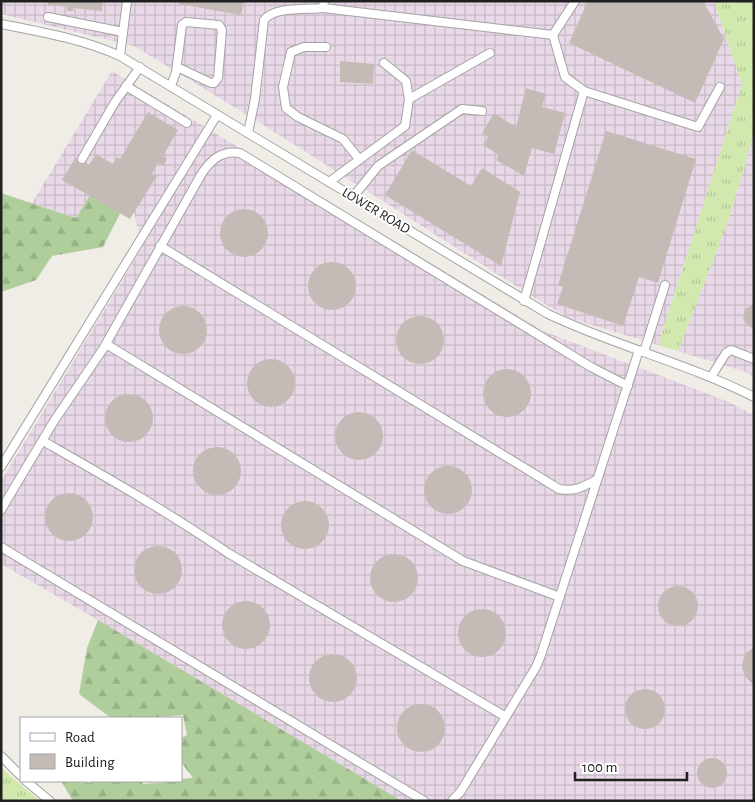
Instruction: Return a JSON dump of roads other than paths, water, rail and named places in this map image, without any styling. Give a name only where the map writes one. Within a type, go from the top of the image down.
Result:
[{"type":"street","points":[[120,56],[127,1]]},
{"type":"street","points":[[279,1],[279,11]]},
{"type":"street","points":[[575,1],[553,35],[565,77],[584,91],[698,127],[720,87]]},
{"type":"street","points":[[248,133],[255,99],[264,20],[268,15],[279,11],[323,5],[553,35]]},
{"type":"street","points":[[48,17],[123,32]]},
{"type":"street","points":[[171,86],[177,67],[182,25],[186,22],[219,25],[222,30],[218,78],[214,82],[211,83],[177,67]]},
{"type":"street","name":"LOWER ROAD","points":[[1,24],[69,38],[120,56],[524,301],[574,327],[711,377],[754,397]]},
{"type":"street","points":[[326,47],[304,47],[291,52],[283,86],[286,108],[298,117],[343,139],[360,159]]},
{"type":"street","points":[[409,99],[490,54]]},
{"type":"street","points":[[329,182],[405,126],[409,99],[406,81],[384,63]]},
{"type":"street","points":[[82,159],[115,102],[140,67]]},
{"type":"street","points":[[126,86],[187,123]]},
{"type":"street","points":[[524,301],[584,91]]},
{"type":"street","points":[[353,197],[378,166],[456,113],[462,109],[482,111]]},
{"type":"street","points":[[1,467],[217,114]]},
{"type":"street","points":[[1,510],[54,421],[106,344],[160,246],[210,162],[219,155],[230,152],[240,153],[591,367],[628,386]]},
{"type":"street","points":[[160,246],[560,489],[569,491],[579,489],[596,480]]},
{"type":"street","points":[[452,801],[461,791],[541,656],[596,480],[665,285]]},
{"type":"street","points":[[106,344],[464,562],[560,597]]},
{"type":"street","points":[[711,377],[726,353],[731,350],[754,359]]},
{"type":"street","points":[[43,442],[187,525],[228,553],[506,717]]},
{"type":"street","points":[[1,548],[424,801]]},
{"type":"street","points":[[1,756],[20,775]]},
{"type":"street","points":[[27,782],[50,801]]}]
